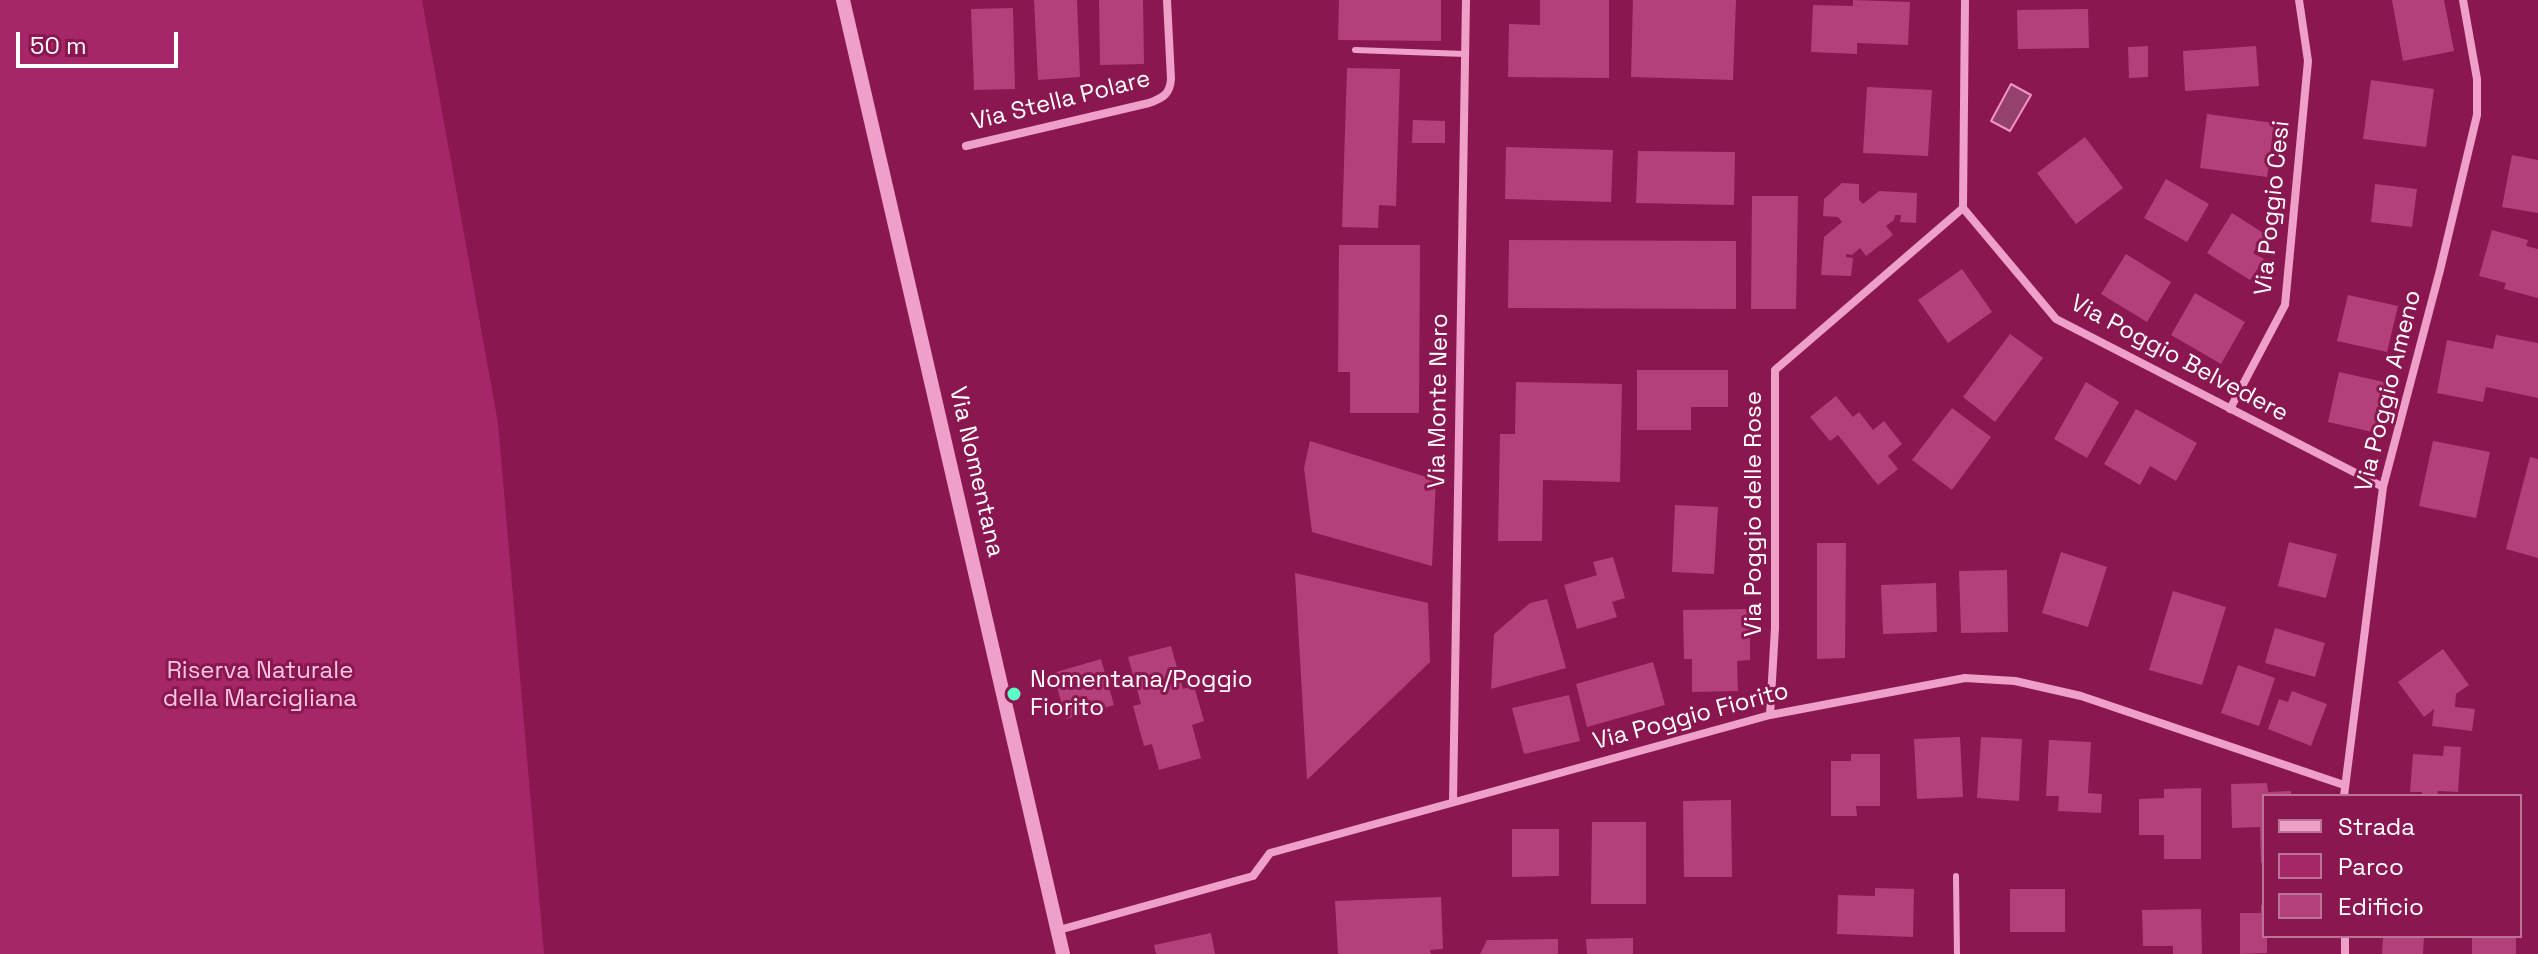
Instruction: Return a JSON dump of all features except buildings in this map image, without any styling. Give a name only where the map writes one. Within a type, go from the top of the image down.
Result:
[{"type":"street","name":"Via Nomentana","points":[[843,0],[1063,954]]},
{"type":"street","name":"Via Stella Polare","points":[[966,146],[1149,103],[1163,97],[1171,79],[1167,0]]},
{"type":"street","name":"Via Monte Nero","points":[[1453,802],[1466,0]]},
{"type":"street","points":[[1963,208],[1965,0]]},
{"type":"street","name":"Via Poggio Cesi","points":[[2230,409],[2285,305],[2308,61],[2299,0]]},
{"type":"street","name":"Via Poggio Ameno","points":[[2344,794],[2383,487],[2477,115],[2477,79],[2463,0]]},
{"type":"street","name":"Via Poggio Belvedere","points":[[1963,208],[2056,319],[2383,487]]},
{"type":"street","name":"Via Poggio delle Rose","points":[[1770,715],[1775,628],[1775,370],[1963,208]]},
{"type":"street","name":"Via Poggio Fiorito","points":[[1059,930],[1253,876],[1270,853],[1770,715],[1949,679],[1981,677],[2015,681],[2081,696],[2344,785]]},
{"type":"lane","points":[[1355,50],[1465,54]]},
{"type":"lane","points":[[1956,876],[1957,954]]},
{"type":"green space","name":"Riserva Naturale della Marcigliana","points":[[0,0],[422,0],[498,423],[544,954],[0,954]]},
{"type":"shaded area","points":[[2011,84],[2031,95],[2010,131],[1991,121]]},
{"type":"place","name":"Nomentana/Poggio Fiorito","points":[[1014,694]]}]
